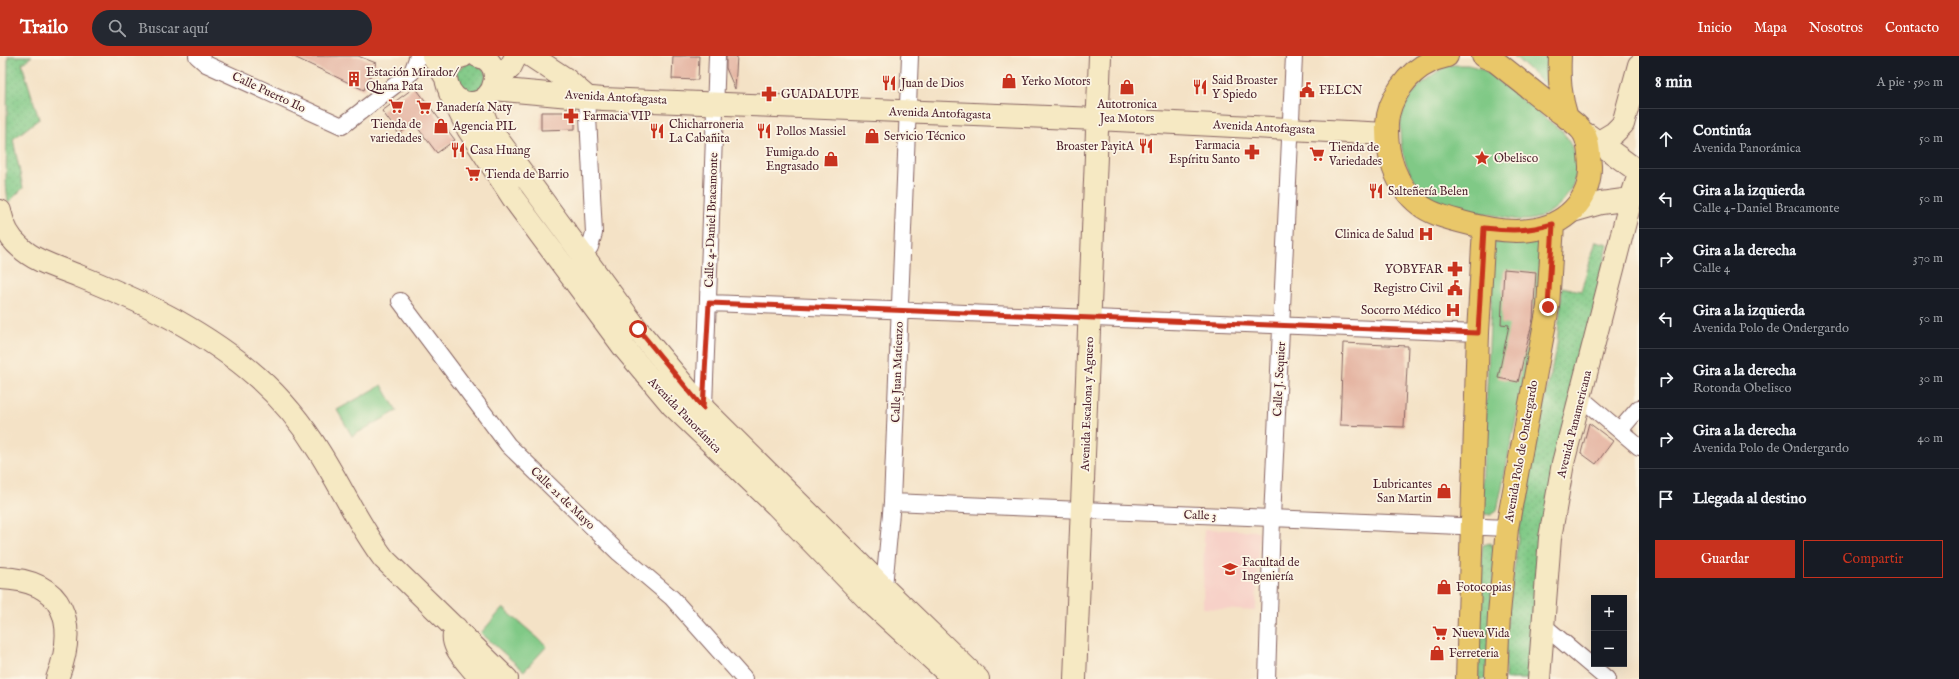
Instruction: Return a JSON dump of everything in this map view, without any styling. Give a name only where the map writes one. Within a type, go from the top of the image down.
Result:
[{"type":"main road","points":[[1447,56],[1429,62],[1408,78],[1395,96],[1387,118],[1388,152],[1403,187],[1420,205],[1442,217],[1484,228],[1508,231],[1531,230],[1553,224],[1573,211],[1584,196],[1590,176],[1589,154],[1591,137],[1495,61],[1483,56]]},
{"type":"main road","points":[[1560,56],[1559,85],[1561,100],[1567,118]]},
{"type":"main road","name":"Avenida Polo de Ondergardo","points":[[1496,679],[1499,614],[1507,528],[1548,307],[1553,224]]},
{"type":"main road","points":[[1467,679],[1478,333],[1484,228]]},
{"type":"street","name":"Calle Puerto Ilo","points":[[198,56],[206,64],[342,126],[412,72],[418,56]]},
{"type":"street","name":"Avenida Panorámica","points":[[433,56],[468,128],[513,198],[625,349],[697,416],[878,596],[954,679]]},
{"type":"street","points":[[489,91],[493,67],[471,56],[453,62],[448,85],[463,102],[489,91],[510,68],[516,56]]},
{"type":"street","points":[[531,56],[566,79],[587,97],[594,233],[590,247],[583,254]]},
{"type":"street","name":"Calle 4-Daniel Bracamonte","points":[[697,416],[709,303],[717,56]]},
{"type":"street","name":"Calle Juan Matienzo","points":[[878,596],[892,502],[910,56]]},
{"type":"street","name":"Avenida Escalona y Aguero","points":[[1075,679],[1083,510],[1100,56]]},
{"type":"street","name":"Calle J. Sequier","points":[[1267,679],[1272,518],[1294,56]]},
{"type":"street","points":[[1591,137],[1614,133],[1622,124],[1639,64]]},
{"type":"street","name":"Avenida Panorámica","points":[[489,91],[486,122],[619,304],[676,377],[697,416]]},
{"type":"street","name":"Avenida Antofagasta","points":[[489,91],[587,97],[1097,119],[1387,134]]},
{"type":"street","points":[[1591,137],[1639,173]]},
{"type":"street","name":"Avenida Panamericana","points":[[1539,679],[1550,538],[1563,463],[1635,199],[1639,173]]},
{"type":"street","points":[[1573,211],[1601,202],[1635,199]]},
{"type":"street","points":[[0,211],[4,226],[11,238],[20,248],[33,256],[86,278],[175,320],[246,366],[267,384],[288,406],[320,451],[355,511],[368,539],[384,559],[507,679]]},
{"type":"street","name":"Calle 21 de Mayo","points":[[400,301],[508,445],[619,553],[672,598],[744,679]]},
{"type":"street","points":[[709,303],[1478,333]]},
{"type":"street","points":[[602,318],[619,304]]},
{"type":"street","points":[[1580,397],[1639,447]]},
{"type":"street","points":[[1620,430],[1639,408]]},
{"type":"street","name":"Calle 3","points":[[892,502],[1507,528]]},
{"type":"street","points":[[0,578],[22,580],[37,587],[53,596],[63,610],[67,624],[68,641],[57,679]]},
{"type":"street","name":"Avenida Panorámica","points":[[878,596],[978,679]]},
{"type":"street","points":[[1543,625],[1607,679]]},
{"type":"street","points":[[456,628],[454,637],[461,656],[480,679]]},
{"type":"shaded area","name":"Facultad de Ingeniería","points":[[1204,529],[1259,531],[1256,611],[1203,608]]},
{"type":"green space","points":[[8,56],[32,56],[22,64],[39,119],[13,139],[23,188],[8,203],[6,183]]},
{"type":"green space","points":[[1514,56],[1551,56],[1550,89]]},
{"type":"green space","points":[[468,63],[474,63],[487,73],[481,94],[460,92],[456,73]]},
{"type":"green space","points":[[1449,65],[1468,65],[1483,69],[1563,132],[1574,152],[1577,169],[1571,190],[1549,213],[1529,220],[1524,220],[1466,211],[1445,205],[1426,193],[1418,185],[1407,166],[1403,155],[1400,132],[1401,121],[1408,101],[1414,92],[1439,70]]},
{"type":"green space","points":[[1596,241],[1608,244],[1531,679],[1505,679],[1506,630],[1519,531],[1537,436],[1557,344],[1562,287],[1581,291]]},
{"type":"green space","points":[[1494,243],[1542,243],[1534,332],[1497,511],[1491,515],[1484,514],[1481,510]]},
{"type":"green space","points":[[382,385],[397,411],[352,436],[337,410]]},
{"type":"green space","points":[[1490,543],[1496,552],[1486,679],[1478,679],[1482,549],[1483,545]]},
{"type":"green space","points":[[503,608],[547,646],[524,671],[481,633]]},
{"type":"building","name":"Estación Mirador/ Qhana Pata","points":[[292,56],[358,56],[376,63],[364,90]]},
{"type":"building","points":[[673,56],[699,56],[698,80],[672,79]]},
{"type":"building","points":[[726,56],[737,56],[735,89],[726,68]]},
{"type":"building","points":[[415,87],[455,140],[437,153],[414,123],[399,134],[382,111]]},
{"type":"building","points":[[541,112],[571,112],[575,116],[575,129],[541,130]]},
{"type":"building","points":[[1504,269],[1536,272],[1533,319],[1518,382],[1498,378],[1509,325],[1501,324]]},
{"type":"building","points":[[1343,343],[1408,346],[1404,427],[1340,425]]},
{"type":"building","points":[[1589,423],[1613,441],[1596,464],[1581,453]]},
{"type":"place","name":"Estación Mirador/ Qhana Pata","points":[[354,79]]},
{"type":"place","name":"Yerko Motors","points":[[1009,81]]},
{"type":"place","name":"Juan de Dios","points":[[889,83]]},
{"type":"place","name":"Autotronica Jea Motors","points":[[1127,87]]},
{"type":"place","name":"Said Broaster Y Spiedo","points":[[1200,87]]},
{"type":"place","name":"FELCN","points":[[1307,90]]},
{"type":"place","name":"GUADALUPE","points":[[769,94]]},
{"type":"place","name":"Tienda de variedades","points":[[396,106]]},
{"type":"place","name":"Panadería Naty","points":[[424,107]]},
{"type":"place","name":"Farmacia VIP","points":[[571,116]]},
{"type":"place","name":"Agencia PIL","points":[[441,126]]},
{"type":"place","name":"Chicharroneria La Cabañita","points":[[657,131]]},
{"type":"place","name":"Pollos Massiel","points":[[764,131]]},
{"type":"place","name":"Servicio Técnico","points":[[872,136]]},
{"type":"place","name":"Broaster PayitA","points":[[1146,146]]},
{"type":"place","name":"Casa Huang","points":[[458,150]]},
{"type":"place","name":"Farmacia Espíritu Santo","points":[[1252,152]]},
{"type":"place","name":"Tienda de Variedades","points":[[1317,154]]},
{"type":"place","name":"Obelisco","points":[[1482,158]]},
{"type":"place","name":"Fumiga.do Engrasado","points":[[831,159]]},
{"type":"place","name":"Tienda de Barrio","points":[[473,174]]},
{"type":"place","name":"Salteñería Belen","points":[[1376,191]]},
{"type":"place","name":"Clinica de Salud","points":[[1426,234]]},
{"type":"place","name":"YOBYFAR","points":[[1455,269]]},
{"type":"place","name":"Registro Civil","points":[[1455,288]]},
{"type":"place","name":"Socorro Médico","points":[[1453,310]]},
{"type":"place","name":"Lubricantes San Martin","points":[[1444,491]]},
{"type":"place","name":"Facultad de Ingeniería","points":[[1230,569]]},
{"type":"place","name":"Fotocopias","points":[[1444,587]]},
{"type":"place","name":"Nueva Vida","points":[[1440,633]]},
{"type":"place","name":"Ferreteria","points":[[1437,653]]},
{"type":"route","points":[[638,329],[703,408],[709,303],[1478,333],[1484,228],[1508,231],[1531,230],[1553,224],[1548,307]]}]
